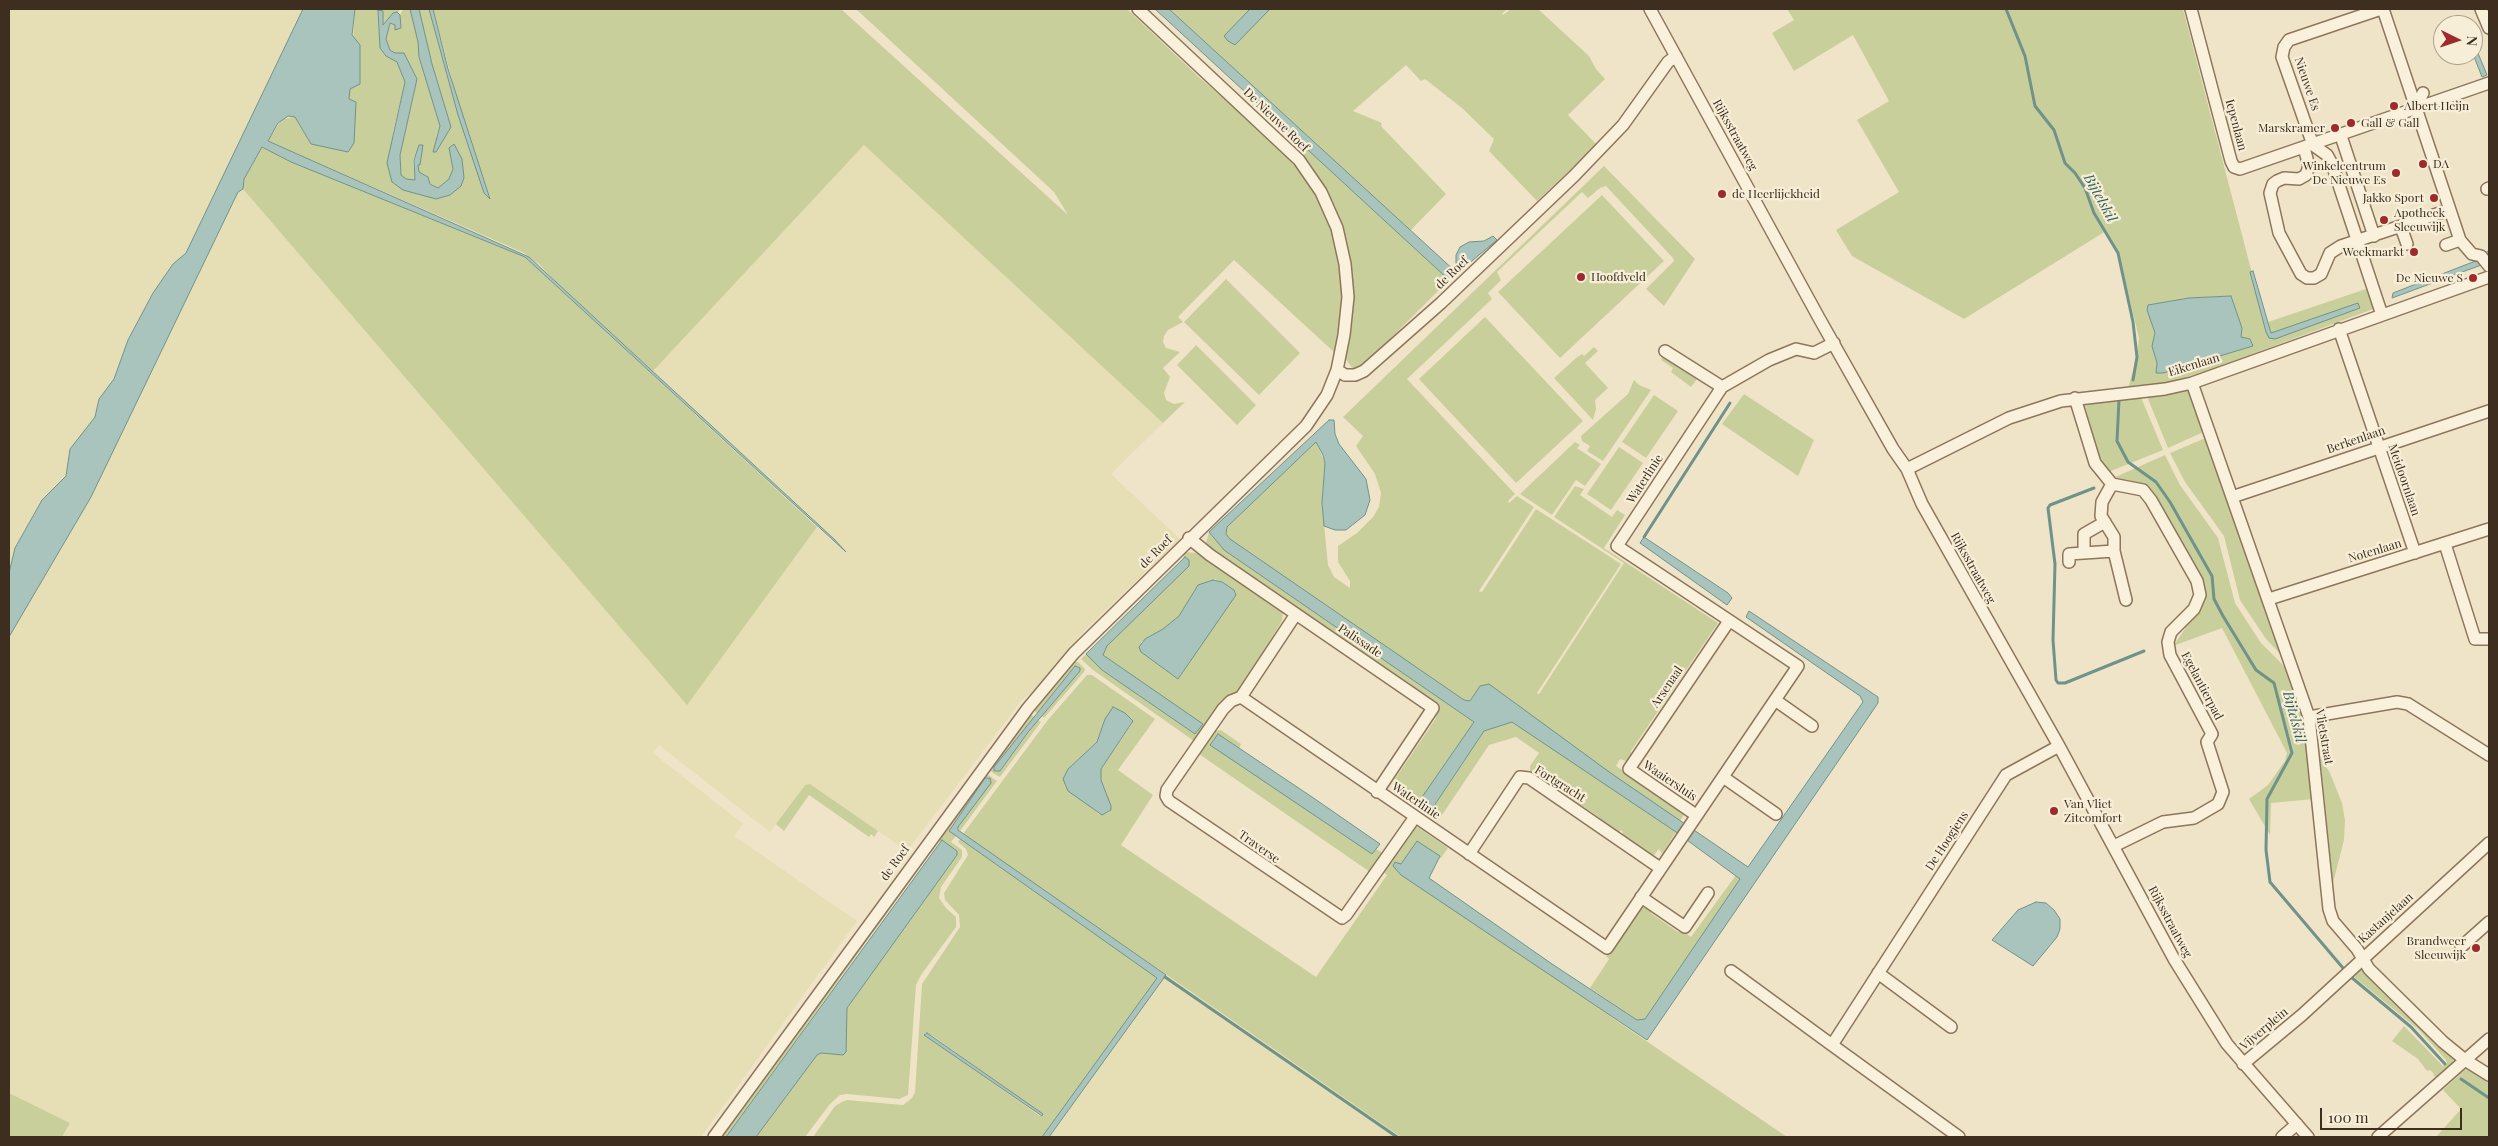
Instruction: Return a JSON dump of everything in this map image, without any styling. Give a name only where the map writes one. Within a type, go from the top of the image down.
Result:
[{"type":"street","name":"De Nieuwe Roef","points":[[1138,9],[1292,154],[1321,192],[1337,228],[1346,264],[1348,297],[1344,335],[1337,370]]},
{"type":"street","name":"Rijksstraatweg","points":[[1650,9],[1834,344],[1893,449],[1907,469],[1922,504],[2036,709],[2059,746],[2174,959],[2212,1022],[2243,1064],[2308,1137]]},
{"type":"street","name":"Iepenlaan","points":[[2191,9],[2234,167],[2240,169],[2308,147]]},
{"type":"street","name":"Nieuwe Es","points":[[2450,210],[2341,246],[2330,254],[2321,274],[2314,278],[2307,278],[2301,274],[2279,233],[2270,193],[2273,184],[2277,181],[2284,178],[2299,179],[2306,176],[2309,166],[2308,147],[2282,57],[2284,47],[2290,40],[2382,9],[2415,108],[2450,210],[2460,240]]},
{"type":"street","points":[[2481,9],[2489,28]]},
{"type":"street","name":"de Roef","points":[[714,1137],[1028,708],[1074,653],[1189,538],[1306,426],[1327,395],[1337,370],[1345,374],[1355,375],[1364,371],[1442,303],[1574,176],[1623,125],[1668,62],[1676,56]]},
{"type":"street","points":[[2308,147],[2489,83]]},
{"type":"street","points":[[2415,108],[2423,93]]},
{"type":"street","points":[[2341,136],[2374,236]]},
{"type":"street","name":"Nieuwe Es","points":[[2308,147],[2327,155],[2332,164],[2382,315]]},
{"type":"street","points":[[2402,227],[2407,244]]},
{"type":"street","points":[[2446,245],[2460,240],[2472,254],[2485,261]]},
{"type":"street","name":"Eikenlaan","points":[[1907,469],[2009,418],[2075,398],[2165,388],[2192,383],[2489,277]]},
{"type":"street","name":"Meidoornlaan","points":[[2339,330],[2415,553]]},
{"type":"street","name":"Waterlinie","points":[[1241,697],[1414,818],[1606,948],[1798,666],[1617,546],[1722,387],[1769,360],[1796,349],[1814,353],[1834,344]]},
{"type":"street","points":[[1665,351],[1722,387]]},
{"type":"street","name":"Vlietstraat","points":[[2192,383],[2309,717],[2329,910],[2333,921],[2363,958],[2369,969],[2443,1042],[2465,1060],[2489,1075]]},
{"type":"street","points":[[2075,398],[2094,463],[2112,484],[2102,502],[2101,516],[2114,538],[2114,551],[2126,600]]},
{"type":"street","name":"Berkenlaan","points":[[2232,496],[2489,410]]},
{"type":"street","name":"Egelantierpad","points":[[2112,484],[2143,490],[2152,500],[2197,581],[2200,595],[2194,609],[2171,632],[2168,642],[2170,655],[2212,734],[2207,742],[2223,792],[2218,804],[2194,818],[2163,822],[2114,846]]},
{"type":"street","points":[[2084,553],[2084,534],[2105,522]]},
{"type":"street","name":"Notenlaan","points":[[2269,599],[2489,529]]},
{"type":"street","name":"Palissade","points":[[1189,538],[1433,708],[1377,792]]},
{"type":"street","points":[[2445,544],[2475,639],[2489,639]]},
{"type":"street","points":[[2068,562],[2069,554],[2114,551]]},
{"type":"street","points":[[1241,697],[1296,614]]},
{"type":"street","name":"Arsenaal","points":[[1629,769],[1729,621]]},
{"type":"street","name":"Traverse","points":[[1241,697],[1230,701],[1223,709],[1168,790],[1166,796],[1169,801],[1342,918],[1414,818]]},
{"type":"street","points":[[1775,700],[1812,726]]},
{"type":"street","points":[[2309,717],[2397,702],[2408,704],[2489,755]]},
{"type":"street","name":"De Hoogjens","points":[[1832,1045],[2006,775],[2059,746]]},
{"type":"street","name":"Waaiersluis","points":[[1629,769],[1694,819]]},
{"type":"street","name":"Fortgracht","points":[[1468,854],[1520,777],[1529,778],[1660,868]]},
{"type":"street","points":[[1723,777],[1776,814]]},
{"type":"street","name":"Kastanjelaan","points":[[2302,1015],[2489,843]]},
{"type":"street","points":[[1641,897],[1685,927],[1708,893]]},
{"type":"street","points":[[2461,947],[2487,930]]},
{"type":"street","points":[[1731,971],[1959,1137]]},
{"type":"street","points":[[1878,973],[1951,1027]]},
{"type":"street","name":"Vijverplein","points":[[2243,1064],[2302,1015]]},
{"type":"street","points":[[2378,1137],[2489,1038]]},
{"type":"street","points":[[2282,1137],[2297,1124]]},
{"type":"shaded area","points":[[9,9],[303,9],[186,253],[173,264],[153,293],[128,340],[114,379],[99,399],[95,417],[70,449],[66,476],[42,500],[15,548],[9,573]]},
{"type":"shaded area","points":[[864,145],[1163,423],[1111,474],[1180,539],[1085,630],[1031,693],[1022,700],[907,851],[810,784],[805,785],[770,832],[659,745],[653,753],[743,824],[734,836],[857,921],[701,1137],[62,1137],[70,1123],[9,1093],[9,637],[91,497],[238,192],[243,189],[687,704],[817,527],[841,549],[834,539],[651,370]]},
{"type":"shaded area","points":[[1166,975],[1401,1137],[1049,1137]]},
{"type":"green space","points":[[355,9],[400,9],[383,26],[383,11],[378,11],[380,48],[386,56],[397,62],[405,82],[393,132],[392,182],[437,199],[461,186],[452,163],[453,169],[449,179],[438,188],[430,183],[428,177],[419,172],[418,165],[422,152],[419,145],[413,160],[415,180],[405,179],[401,175],[400,155],[417,79],[404,53],[395,53],[390,50],[386,39],[390,23],[401,28],[400,15],[403,9],[410,9],[418,42],[419,57],[440,126],[436,137],[451,127],[432,64],[419,9],[429,9],[458,115],[484,193],[490,198],[459,106],[433,9],[841,9],[1068,215],[1054,192],[856,9],[1127,9],[1201,79],[1283,149],[1302,171],[1319,197],[1339,251],[1343,291],[1342,320],[1335,353],[1234,260],[1178,317],[1183,322],[1168,330],[1164,336],[1163,342],[1166,348],[1180,352],[1163,368],[1170,377],[1164,393],[1166,400],[1174,404],[1185,402],[1163,423],[864,145],[653,371],[540,265],[524,253],[268,141],[282,119],[295,117],[311,144],[348,152],[356,103],[349,99]]},
{"type":"green space","points":[[1169,9],[1507,9],[1503,15],[1511,9],[1538,9],[1589,56],[1596,69],[1605,79],[1568,115],[1597,145],[1537,201],[1489,151],[1494,139],[1462,108],[1425,79],[1421,81],[1406,65],[1353,111],[1382,123],[1381,126],[1446,194],[1410,231]]},
{"type":"green space","points":[[1787,9],[2183,9],[2265,323],[2369,288],[2376,308],[2204,372],[2170,382],[2128,388],[2137,357],[2139,338],[2120,259],[2106,231],[1964,319],[1852,256],[1836,230],[1899,192],[1857,120],[1889,101],[1853,35],[1794,71],[1772,33],[1794,20]],"holes":[[[2231,296],[2242,328],[2241,337],[2250,339],[2253,346],[2163,373],[2156,373],[2157,363],[2152,346],[2155,333],[2147,310],[2148,305],[2189,298]]]},
{"type":"green space","points":[[1290,133],[1449,280],[1359,370],[1353,369],[1345,358],[1351,319],[1353,288],[1348,247],[1337,213],[1318,177],[1301,156]]},
{"type":"green space","points":[[262,147],[291,162],[525,257],[817,527],[687,705],[243,189],[244,179]]},
{"type":"green space","points":[[1604,166],[1695,259],[1664,306],[1646,289],[1674,261],[1673,258],[1606,186],[1600,188],[1588,198],[1582,192],[1497,272],[1501,280],[1488,293],[1492,299],[1407,379],[1515,494],[1508,501],[1509,503],[1517,496],[1534,507],[1479,591],[1482,592],[1536,509],[1621,564],[1537,693],[1539,694],[1624,563],[1554,517],[1575,486],[1584,489],[1580,495],[1612,517],[1617,510],[1625,515],[1604,548],[1718,623],[1631,751],[1632,756],[1626,761],[1620,759],[1616,766],[1685,813],[1680,821],[1480,686],[1470,701],[1464,700],[1230,539],[1226,534],[1227,527],[1316,442],[1325,463],[1322,503],[1328,565],[1334,577],[1350,588],[1350,581],[1338,562],[1338,546],[1357,533],[1373,517],[1379,507],[1381,493],[1375,474],[1356,446],[1363,436],[1343,417]]},
{"type":"green space","name":"Hoofdveld","points":[[1602,195],[1664,261],[1560,358],[1498,292]]},
{"type":"green space","points":[[1226,279],[1300,353],[1259,395],[1184,322]]},
{"type":"green space","points":[[1485,317],[1583,421],[1516,483],[1419,379]]},
{"type":"green space","points":[[1196,345],[1256,405],[1237,425],[1177,365]]},
{"type":"green space","points":[[1594,347],[1598,351],[1585,363],[1608,388],[1595,400],[1596,409],[1593,420],[1554,378],[1576,358],[1582,354],[1584,356]]},
{"type":"green space","points":[[1663,357],[1697,379],[1691,387],[1671,372],[1673,368],[1661,360]]},
{"type":"green space","points":[[1634,380],[1639,385],[1651,390],[1603,461],[1587,451],[1590,446],[1582,441],[1581,436],[1628,394]]},
{"type":"green space","points":[[2189,385],[2206,431],[2168,448],[2146,394]]},
{"type":"green space","points":[[1744,394],[1814,440],[1798,476],[1722,424]]},
{"type":"green space","points":[[1654,395],[1678,411],[1646,458],[1622,442]]},
{"type":"green space","points":[[2140,395],[2163,450],[2106,473],[2101,466],[2084,402]]},
{"type":"green space","points":[[2208,437],[2286,660],[2266,639],[2240,600],[2224,536],[2185,482],[2170,453]]},
{"type":"green space","points":[[1575,442],[1580,445],[1577,448],[1601,464],[1585,486],[1576,480],[1552,515],[1520,494]]},
{"type":"green space","points":[[1619,447],[1643,463],[1611,510],[1587,494]]},
{"type":"green space","points":[[2165,455],[2180,485],[2218,538],[2235,603],[2261,643],[2289,671],[2303,711],[2314,799],[2271,803],[2270,835],[2249,799],[2268,785],[2285,761],[2287,753],[2222,628],[2173,646],[2199,609],[2199,575],[2155,495],[2147,489],[2113,478]]},
{"type":"green space","points":[[1209,532],[1224,550],[1474,722],[1420,800],[1427,809],[1433,808],[1484,731],[1512,721],[1676,832],[1662,854],[1659,849],[1652,857],[1621,835],[1623,832],[1621,830],[1618,834],[1600,821],[1599,817],[1538,776],[1530,774],[1530,766],[1539,753],[1516,737],[1489,745],[1438,821],[1393,790],[1393,782],[1436,718],[1435,713],[1439,707],[1209,549],[1206,543]]},
{"type":"green space","points":[[1185,552],[1204,556],[1283,612],[1282,621],[1238,694],[1221,701],[1194,741],[1093,670],[1081,659],[1086,654],[1102,670],[1195,734],[1202,724],[1103,655],[1107,646],[1185,557],[1183,558]],"holes":[[[1215,579],[1236,592],[1178,679],[1141,652],[1141,642],[1163,629],[1179,616],[1198,585]]]},
{"type":"green space","points":[[1072,662],[1078,662],[1085,669],[1084,672],[1044,718],[1042,716],[1079,672],[1079,667],[1075,666],[1037,713],[1032,709]]},
{"type":"green space","points":[[1087,675],[1092,675],[1155,719],[1118,770],[1153,795],[1121,845],[1316,977],[1387,875],[1382,871],[1412,828],[1416,826],[1448,848],[1441,858],[1417,841],[1401,864],[1617,1021],[1787,1137],[1401,1137],[963,834],[1047,721]],"holes":[[[1116,708],[1132,719],[1132,724],[1101,769],[1100,776],[1111,808],[1108,813],[1099,814],[1092,808],[1068,769],[1097,742],[1103,724]]]},
{"type":"green space","points":[[1029,713],[1034,717],[994,767],[994,772],[1001,770],[1038,720],[1041,722],[1000,777],[989,769]]},
{"type":"green space","points":[[1221,730],[1241,744],[1239,749],[1218,734],[1372,854],[1376,849],[1383,853],[1370,872],[1199,754],[1215,731]]},
{"type":"green space","points":[[2320,757],[2330,773],[2342,803],[2345,820],[2344,840],[2333,883]]},
{"type":"green space","points":[[984,772],[997,781],[960,831],[958,827],[990,783],[989,777],[985,778],[949,830],[956,836],[951,842],[962,850],[962,857],[941,887],[939,898],[956,917],[956,927],[921,975],[916,985],[908,1095],[899,1099],[840,1095],[830,1104],[805,1137],[756,1137],[817,1055],[821,1053],[843,1055],[847,1008],[957,855],[939,841],[726,1137],[719,1137]]},
{"type":"green space","points":[[810,784],[878,831],[874,837],[871,834],[869,837],[809,795],[784,831],[776,824],[805,785]]},
{"type":"green space","points":[[960,839],[1157,978],[1042,1137],[813,1137],[835,1106],[842,1102],[847,1100],[903,1105],[912,1098],[915,1092],[922,984],[960,927],[959,915],[945,900],[944,893],[968,855],[966,849],[958,842]],"holes":[[[925,1033],[933,1036],[1043,1115],[1040,1116],[925,1035]]]},
{"type":"green space","points":[[1736,875],[1741,879],[1645,1019],[1637,1020],[1590,988],[1609,959],[1606,956],[1638,909],[1647,907],[1652,914],[1678,932],[1684,932],[1691,937]]},
{"type":"green space","points":[[2362,968],[2452,1056],[2454,1064],[2440,1077],[2433,1076],[2434,1074],[2430,1070],[2427,1071],[2418,1059],[2392,1041],[2404,1026],[2443,1066],[2447,1064],[2446,1060],[2419,1030],[2352,975]]},
{"type":"green space","points":[[2466,1069],[2489,1082],[2489,1137],[2436,1137],[2461,1109],[2443,1090]]},
{"type":"green space","points":[[9,1093],[70,1123],[62,1137],[9,1137]]},
{"type":"water","points":[[303,9],[355,9],[352,35],[360,45],[360,84],[350,89],[349,99],[356,102],[354,143],[348,152],[311,144],[295,117],[288,116],[278,123],[268,141],[529,257],[846,552],[525,257],[291,162],[262,147],[244,179],[243,189],[238,192],[91,497],[9,637],[9,573],[15,548],[42,500],[66,476],[70,449],[95,417],[99,399],[114,379],[128,340],[153,293],[173,264],[186,253]]},
{"type":"water","points":[[410,9],[419,9],[432,64],[451,127],[436,152],[433,152],[440,126],[419,57],[418,42]]},
{"type":"water","points":[[429,9],[433,9],[448,69],[490,199],[484,193],[458,115]]},
{"type":"water","points":[[1155,9],[1169,9],[1456,272],[1456,255],[1460,247],[1469,242],[1484,241],[1493,236],[1497,240],[1449,280]]},
{"type":"water","points":[[1250,9],[1270,9],[1235,45],[1224,36]]},
{"type":"water","points":[[378,10],[383,11],[383,25],[393,13],[397,12],[400,15],[401,28],[395,30],[395,25],[390,23],[386,39],[390,50],[395,53],[404,53],[417,79],[400,155],[401,175],[406,179],[415,180],[414,160],[419,145],[423,145],[420,165],[418,165],[419,172],[428,177],[430,184],[438,188],[449,179],[453,169],[449,148],[454,144],[462,159],[464,178],[461,186],[450,195],[436,199],[403,190],[392,182],[387,163],[405,82],[397,62],[386,56],[380,48]]},
{"type":"water","points":[[2477,65],[2483,65],[2487,75],[2482,77]]},
{"type":"water","points":[[2489,250],[2489,257],[2484,264],[2392,298],[2393,293],[2478,260]]},
{"type":"water","points":[[2253,271],[2271,333],[2358,303],[2360,308],[2275,339],[2269,338],[2250,272]]},
{"type":"water","points":[[2231,296],[2242,328],[2241,337],[2250,339],[2253,346],[2163,373],[2156,373],[2157,363],[2152,346],[2155,333],[2147,310],[2148,305],[2189,298]]},
{"type":"water","points":[[1329,420],[1334,420],[1335,434],[1339,444],[1366,479],[1370,500],[1365,515],[1346,530],[1335,530],[1324,526],[1322,503],[1325,463],[1316,442],[1227,527],[1226,534],[1230,539],[1464,700],[1470,701],[1480,686],[1489,684],[1612,774],[1748,867],[1863,702],[1860,696],[1746,617],[1749,611],[1878,697],[1878,703],[1647,1040],[1401,875],[1393,866],[1395,862],[1401,864],[1417,841],[1440,856],[1429,878],[1552,964],[1637,1020],[1645,1019],[1740,879],[1676,832],[1512,722],[1484,731],[1432,809],[1428,809],[1420,800],[1474,722],[1224,550],[1209,532]]},
{"type":"water","points":[[1644,537],[1728,593],[1732,598],[1727,605],[1640,543]]},
{"type":"water","points":[[1185,557],[1189,560],[1189,566],[1107,646],[1103,655],[1203,724],[1195,734],[1102,670],[1086,654]]},
{"type":"water","points":[[1213,580],[1222,582],[1234,590],[1236,595],[1178,679],[1141,652],[1139,647],[1145,639],[1163,629],[1179,616],[1198,585]]},
{"type":"water","points":[[1075,666],[1080,668],[1080,671],[1029,731],[1000,771],[994,771],[994,767]]},
{"type":"water","points":[[1113,707],[1125,713],[1133,721],[1101,769],[1101,780],[1111,806],[1111,810],[1102,815],[1068,791],[1063,779],[1068,769],[1097,742],[1105,719]]},
{"type":"water","points":[[1218,734],[1380,844],[1372,854],[1210,745]]},
{"type":"water","points":[[985,778],[990,778],[991,783],[958,827],[958,830],[1166,975],[1049,1137],[1042,1137],[1157,978],[949,831]]},
{"type":"water","points":[[942,840],[957,851],[957,855],[847,1008],[846,1052],[843,1055],[821,1053],[817,1055],[756,1137],[726,1137]]},
{"type":"water","points":[[2036,902],[2046,903],[2054,910],[2060,919],[2060,929],[2057,937],[2033,966],[1992,940],[2018,910]]},
{"type":"water","points":[[927,1033],[1043,1114],[1042,1116],[924,1035]]},
{"type":"waterway","name":"Bijtelskil","points":[[2006,9],[2025,56],[2035,106],[2054,130],[2065,163],[2075,173],[2085,188],[2094,213],[2118,253],[2133,322],[2137,357],[2133,380]]},
{"type":"waterway","name":"Bijtelskil","points":[[2119,400],[2117,441],[2128,462],[2156,482],[2170,502],[2212,576],[2214,599],[2223,616],[2256,670],[2274,683],[2292,753],[2267,799],[2266,850],[2270,882],[2343,968]]},
{"type":"waterway","points":[[1644,537],[1730,403]]},
{"type":"waterway","points":[[2094,488],[2050,505],[2048,508],[2055,564],[2053,640],[2056,680],[2058,683],[2065,683],[2144,651]]},
{"type":"waterway","points":[[1165,977],[1397,1137]]},
{"type":"waterway","name":"Bijtelskil","points":[[2351,977],[2411,1027],[2445,1064]]},
{"type":"waterway","name":"Bijtelskil","points":[[2461,1079],[2489,1098]]},
{"type":"place","name":"Albert Heijn","points":[[2394,106]]},
{"type":"place","name":"Gall & Gall","points":[[2351,123]]},
{"type":"place","name":"Marskramer","points":[[2335,128]]},
{"type":"place","name":"DA","points":[[2423,164]]},
{"type":"place","name":"Winkelcentrum De Nieuwe Es","points":[[2396,173]]},
{"type":"place","name":"de Heerlijckheid","points":[[1722,194]]},
{"type":"place","name":"Jakko Sport","points":[[2434,198]]},
{"type":"place","name":"Apotheek Sleeuwijk","points":[[2384,220]]},
{"type":"place","name":"Weekmarkt","points":[[2414,252]]},
{"type":"place","name":"Hoofdveld","points":[[1581,277]]},
{"type":"place","name":"De Nieuwe S","points":[[2473,278]]},
{"type":"place","name":"Van Vliet Zitcomfort","points":[[2054,811]]},
{"type":"place","name":"Brandweer Sleeuwijk","points":[[2476,948]]}]
